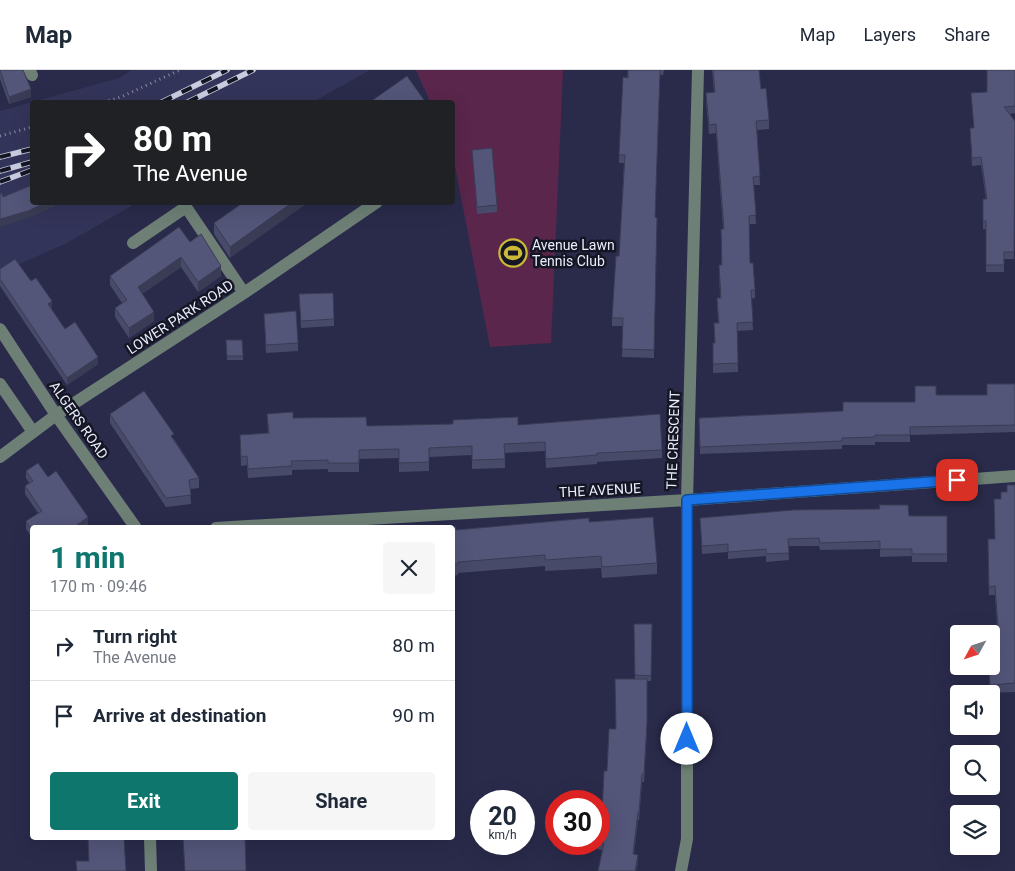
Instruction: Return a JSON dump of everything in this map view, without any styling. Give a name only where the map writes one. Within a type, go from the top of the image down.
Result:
[{"type":"street","name":"THE CRESCENT","points":[[681,871],[687,839],[687,500],[698,70]]},
{"type":"street","name":"LOWER PARK ROAD","points":[[0,457],[56,415],[244,293],[373,205]]},
{"type":"street","points":[[133,243],[186,207],[244,293]]},
{"type":"street","name":"ALGERS ROAD","points":[[0,329],[56,415],[134,525]]},
{"type":"street","points":[[0,384],[33,432]]},
{"type":"street","name":"THE AVENUE","points":[[266,525],[687,500],[1015,476]]},
{"type":"street","points":[[150,840],[151,871]]},
{"type":"path","points":[[111,100],[180,70]]},
{"type":"path","points":[[0,136],[30,128]]},
{"type":"shaded area","points":[[132,70],[370,70],[317,100],[39,100],[119,78]]},
{"type":"shaded area","name":"Avenue Lawn Tennis Club","points":[[416,70],[563,70],[551,343],[490,347],[455,166],[455,100],[429,100]]},
{"type":"shaded area","points":[[30,103],[30,205],[133,205],[65,244],[15,266],[0,276],[0,111]]},
{"type":"building","points":[[0,70],[23,70],[31,89],[9,97]]},
{"type":"building","points":[[628,70],[660,70],[655,217],[657,218],[654,350],[622,349],[623,318],[612,318],[616,256],[619,256],[625,155],[619,155],[623,77],[628,78]]},
{"type":"building","points":[[713,70],[759,70],[761,89],[766,88],[769,120],[756,121],[760,176],[753,177],[756,215],[749,216],[750,263],[753,263],[755,290],[751,290],[753,322],[737,323],[738,363],[713,364],[714,323],[719,323],[717,298],[721,298],[719,265],[722,265],[721,229],[724,229],[716,124],[709,125],[706,93],[715,92]]},
{"type":"building","points":[[987,70],[1015,70],[1015,106],[1004,107],[1015,121],[1014,252],[1004,252],[1004,265],[986,265],[986,221],[983,221],[983,199],[987,199],[981,157],[972,158],[970,128],[974,128],[971,93],[987,92]]},
{"type":"building","points":[[407,76],[424,100],[373,100]]},
{"type":"building","points":[[492,148],[497,205],[477,207],[472,150]]},
{"type":"building","points":[[30,186],[30,205],[41,205],[28,211],[0,219],[0,194],[2,193],[3,197]]},
{"type":"building","points":[[240,205],[289,205],[230,247],[214,223]]},
{"type":"building","points":[[179,227],[190,242],[201,234],[221,266],[198,282],[181,257],[138,287],[154,312],[129,328],[115,308],[127,300],[110,276]]},
{"type":"building","points":[[15,259],[31,281],[36,278],[52,301],[48,304],[65,329],[75,322],[98,357],[67,378],[0,279],[0,269]]},
{"type":"building","points":[[333,293],[334,319],[301,321],[299,294]]},
{"type":"building","points":[[296,311],[298,343],[266,345],[264,314]]},
{"type":"building","points":[[226,340],[242,340],[243,356],[227,356]]},
{"type":"building","points":[[987,384],[1015,384],[1015,425],[910,427],[910,435],[875,435],[875,437],[842,438],[842,441],[700,447],[699,418],[843,411],[843,402],[915,402],[915,386],[936,386],[936,395],[987,395]]},
{"type":"building","points":[[144,391],[174,434],[171,436],[199,478],[189,480],[191,495],[166,498],[110,414]]},
{"type":"building","points":[[293,412],[293,418],[366,417],[367,426],[453,424],[453,420],[518,417],[518,425],[660,414],[662,450],[597,453],[597,455],[546,459],[545,442],[504,444],[505,459],[472,460],[472,446],[429,448],[429,462],[399,463],[399,449],[359,450],[359,463],[328,463],[328,460],[291,461],[292,466],[248,469],[247,456],[241,457],[240,435],[269,433],[267,414]]},
{"type":"building","points":[[38,463],[48,477],[56,471],[88,517],[77,525],[30,525],[30,527],[26,521],[42,511],[25,486],[33,481],[26,471]]},
{"type":"building","points":[[1007,485],[1015,485],[1015,683],[990,685],[989,675],[1000,675],[1000,625],[998,625],[995,586],[989,587],[988,539],[995,539],[994,499],[1001,499],[1001,492],[1007,492]]},
{"type":"building","points":[[879,505],[908,505],[909,516],[947,516],[947,554],[912,554],[912,549],[880,549],[880,541],[820,543],[819,538],[788,539],[789,553],[766,554],[766,549],[728,552],[728,544],[702,546],[700,518],[793,510],[880,509]]},
{"type":"building","points":[[653,517],[657,563],[602,567],[601,556],[545,560],[545,555],[458,562],[458,564],[455,564],[455,527],[456,530],[589,518],[589,522]]},
{"type":"building","points":[[634,624],[652,624],[651,676],[635,675]]},
{"type":"building","points":[[615,679],[647,679],[644,774],[642,774],[633,854],[638,855],[635,871],[598,871],[601,855],[610,855],[610,790],[603,790],[604,771],[607,771],[609,729],[616,729]]},
{"type":"building","points":[[88,840],[124,840],[126,871],[77,871],[76,861],[89,861]]},
{"type":"building","points":[[183,840],[245,840],[246,871],[185,871]]},
{"type":"railway","points":[[166,100],[227,70]]},
{"type":"railway","points":[[192,100],[253,70]]},
{"type":"railway","points":[[0,157],[30,150]]},
{"type":"railway","points":[[0,171],[30,163]]},
{"type":"railway","points":[[0,182],[30,171]]},
{"type":"place","name":"Avenue Lawn Tennis Club","points":[[513,253]]},
{"type":"route","points":[[687,739],[687,500],[957,480]]}]
